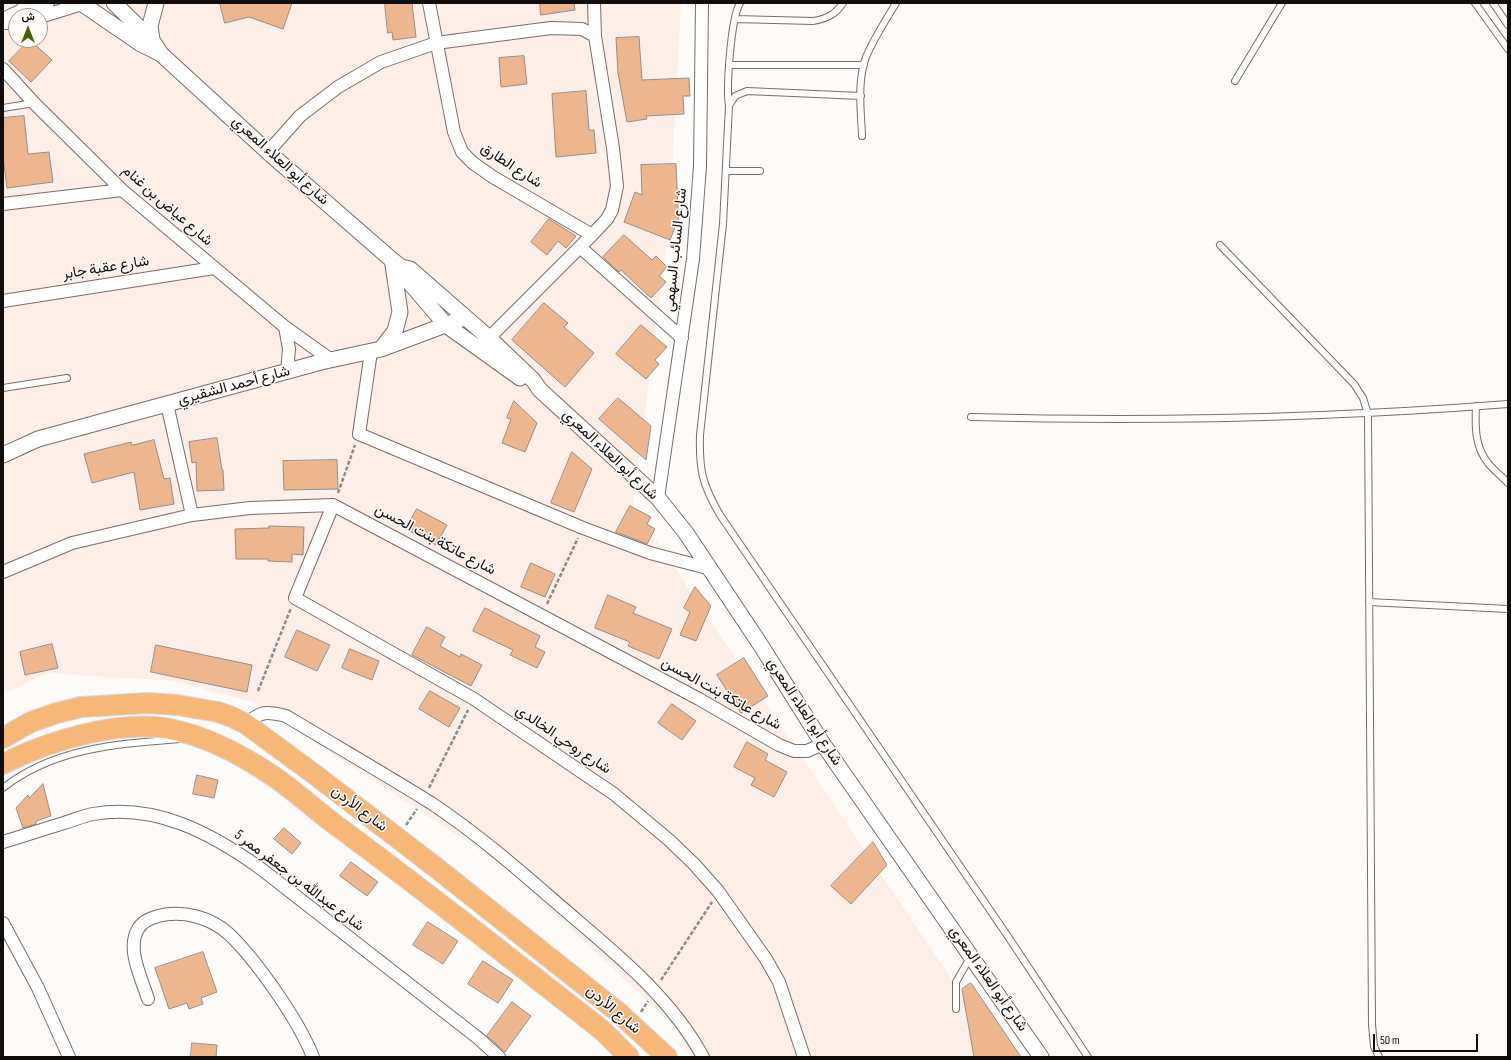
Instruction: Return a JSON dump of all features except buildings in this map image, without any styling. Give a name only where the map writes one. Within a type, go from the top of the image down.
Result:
[{"type":"highway","name":"شارع الأردن","points":[[3,738],[31,722],[57,713],[82,707],[115,705],[177,705],[203,708],[218,712],[246,724],[434,866],[618,1012],[666,1057]]},
{"type":"highway","name":"شارع الأردن","points":[[3,764],[47,744],[74,736],[121,728],[169,728],[201,738],[231,752],[270,774],[310,807],[418,886],[603,1032],[629,1057]]},
{"type":"highway","points":[[418,886],[434,866]]},
{"type":"street","points":[[3,19],[27,6],[48,3]]},
{"type":"street","points":[[48,14],[83,3]]},
{"type":"street","name":"شارع أبو العلاء المعري","points":[[83,3],[141,44],[161,54]]},
{"type":"street","name":"شارع أبو العلاء المعري","points":[[114,3],[152,40],[161,54],[268,152],[396,263],[404,276],[446,325],[528,384],[540,390]]},
{"type":"street","points":[[152,40],[150,26],[156,3]]},
{"type":"street","name":"شارع الطارق","points":[[429,3],[454,132],[462,152],[473,163],[493,177],[592,235]]},
{"type":"street","points":[[489,338],[592,235],[607,219],[612,210],[617,186],[613,148],[596,36],[594,3]]},
{"type":"street","name":"شارع السائب السهمي","points":[[658,498],[693,259],[700,166],[702,3]]},
{"type":"street","points":[[268,152],[300,116],[338,87],[381,62],[436,43],[551,28],[582,29],[596,36]]},
{"type":"street","name":"شارع عياض بن غنام","points":[[3,69],[34,104],[122,190],[285,327],[331,360]]},
{"type":"street","points":[[3,204],[122,190]]},
{"type":"street","points":[[580,247],[682,338]]},
{"type":"street","points":[[396,263],[400,312],[395,331],[376,350],[359,434],[583,528],[650,553],[711,570]]},
{"type":"street","name":"شارع أبو العلاء المعري","points":[[396,263],[410,269],[464,318],[489,338],[533,380],[540,390],[658,498],[686,533],[823,744],[972,955],[1041,1057]]},
{"type":"street","name":"شارع عقبة جابر","points":[[3,301],[214,268]]},
{"type":"street","name":"شارع أحمد الشقيري","points":[[3,455],[38,439],[331,360],[376,350],[464,318]]},
{"type":"street","points":[[285,327],[289,349],[287,372]]},
{"type":"street","points":[[167,404],[192,515]]},
{"type":"street","points":[[295,598],[333,505]]},
{"type":"street","name":"شارع عاتكة بنت الحسن","points":[[3,572],[72,543],[192,515],[250,508],[333,505],[699,699],[779,744],[794,751],[807,751],[823,744]]},
{"type":"street","name":"شارع روحي الخالدي","points":[[295,598],[474,698],[614,794],[694,864],[718,891],[755,942],[779,982],[804,1057]]},
{"type":"street","points":[[246,724],[258,714],[271,712],[286,716],[424,799],[509,861],[608,946],[664,1001],[683,1026],[703,1057]]},
{"type":"street","name":"شارع عبدالله بن جعفر ممر 5","points":[[3,842],[92,814],[113,811],[164,818],[192,827],[226,844],[260,868],[478,1038],[499,1057]]},
{"type":"street","points":[[148,999],[136,961],[134,947],[138,928],[147,920],[160,916],[180,913],[192,915],[216,925],[229,934],[242,949],[269,982],[308,1044],[313,1057]]},
{"type":"street","points":[[3,923],[38,988],[68,1057]]},
{"type":"lane","points":[[740,3],[735,19],[727,88],[729,106],[723,224],[700,435],[700,464],[706,490],[720,515],[998,922],[1088,1057]]},
{"type":"lane","points":[[735,19],[823,20],[832,16],[843,3]]},
{"type":"lane","points":[[862,136],[861,96],[864,65],[871,47],[896,3]]},
{"type":"lane","points":[[1235,81],[1282,3]]},
{"type":"lane","points":[[1475,3],[1508,49]]},
{"type":"lane","points":[[1493,3],[1508,24]]},
{"type":"lane","points":[[730,65],[864,65]]},
{"type":"lane","points":[[729,106],[735,96],[747,91],[861,96]]},
{"type":"lane","points":[[3,108],[34,104]]},
{"type":"lane","points":[[726,171],[760,171]]},
{"type":"lane","points":[[1220,245],[1354,384],[1363,398],[1368,414],[1372,1026],[1374,1046],[1379,1057]]},
{"type":"lane","points":[[3,388],[67,378]]},
{"type":"lane","points":[[971,417],[1158,420],[1368,414],[1508,404]]},
{"type":"lane","points":[[1476,406],[1475,427],[1479,446],[1488,462],[1508,483]]},
{"type":"lane","points":[[1369,602],[1508,609]]},
{"type":"lane","points":[[3,788],[21,774],[51,760],[101,746],[201,738]]},
{"type":"lane","points":[[956,1009],[956,982],[972,955]]},
{"type":"path","points":[[333,505],[359,434]]},
{"type":"path","points":[[541,615],[583,528]]},
{"type":"path","points":[[258,691],[295,598]]},
{"type":"path","points":[[397,838],[424,799],[474,698]]},
{"type":"path","points":[[632,1026],[718,891]]},
{"type":"shaded area","points":[[3,3],[681,3],[669,225],[633,506],[1004,1057],[690,1057],[676,1028],[503,865],[253,702],[174,681],[47,673],[3,694]]}]
